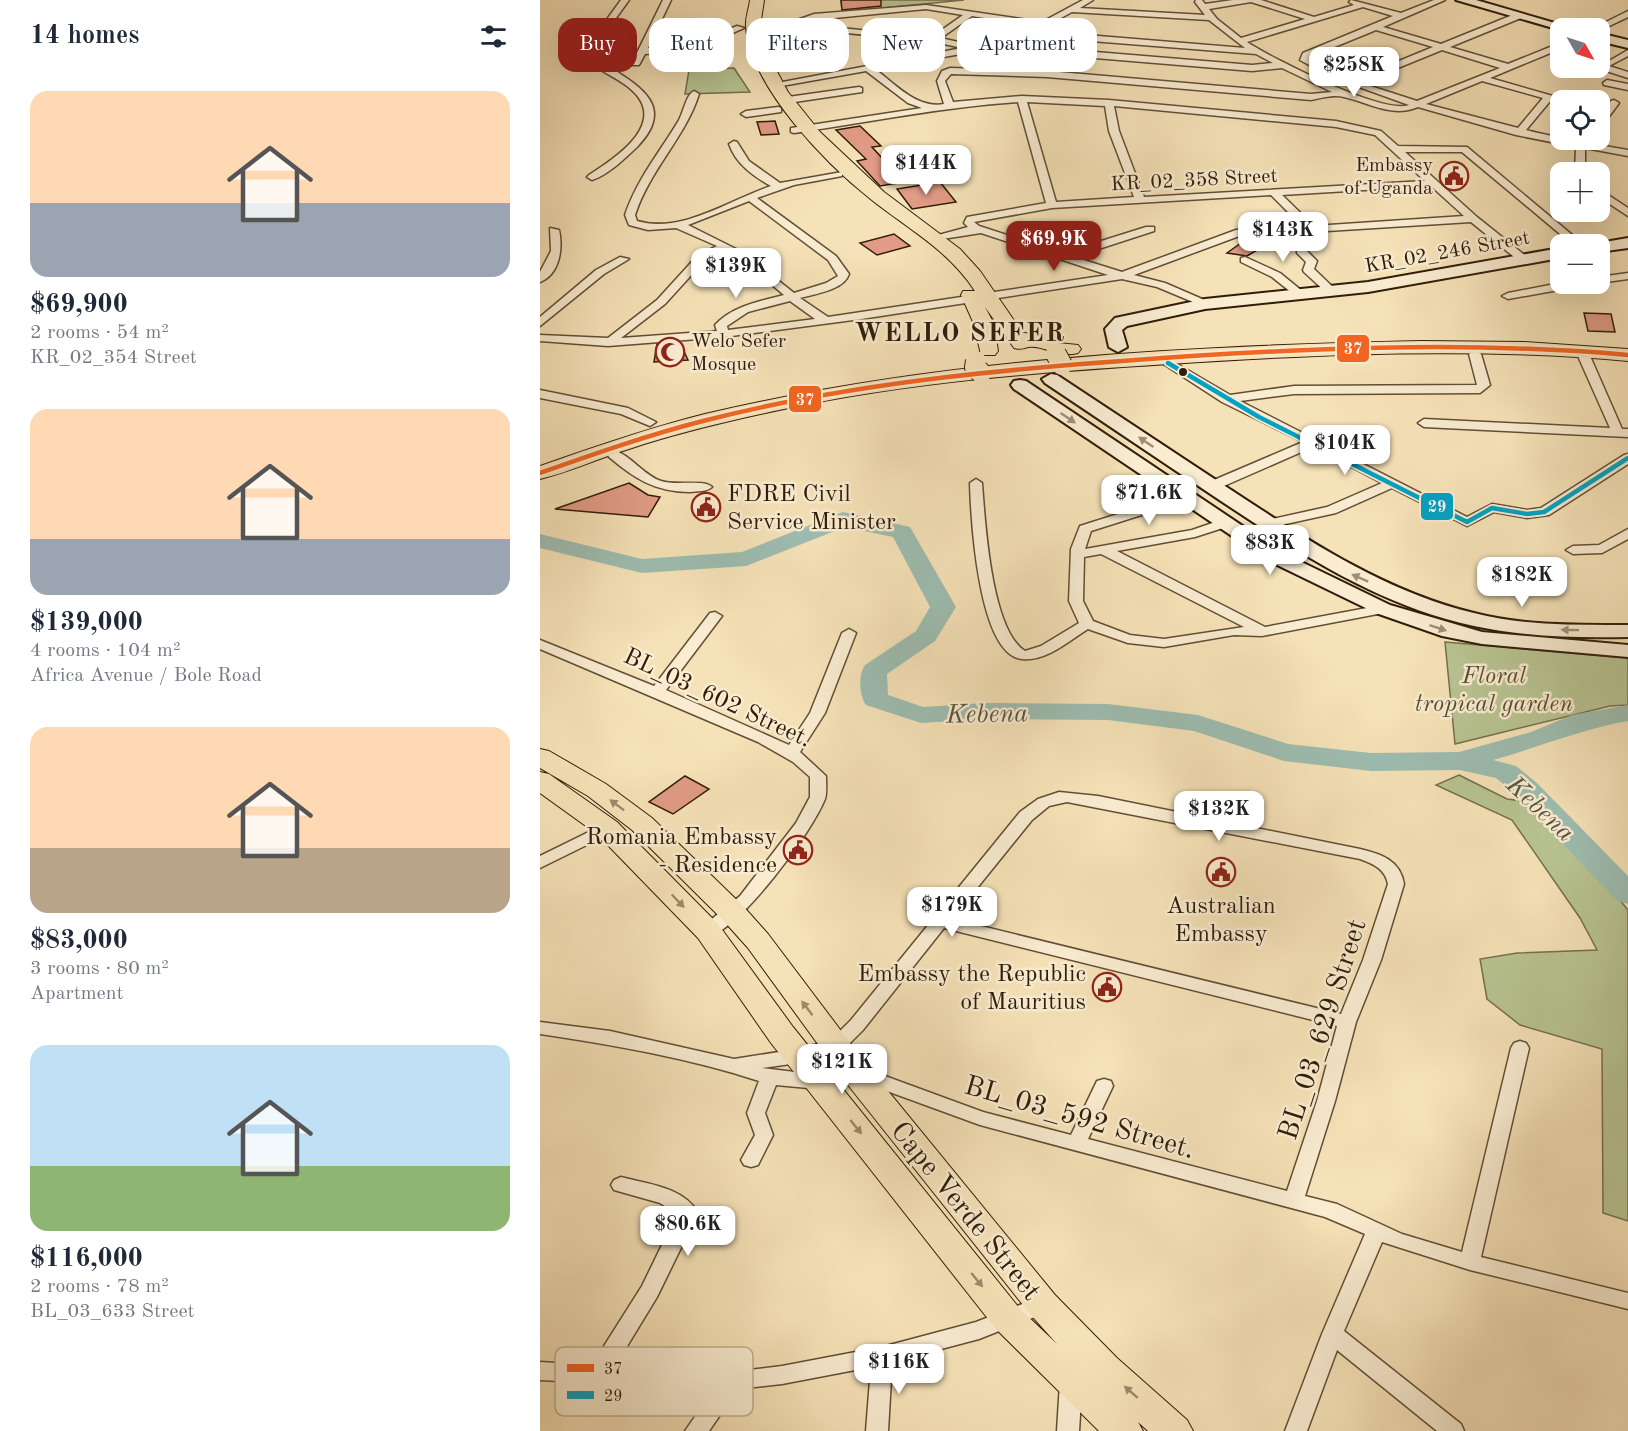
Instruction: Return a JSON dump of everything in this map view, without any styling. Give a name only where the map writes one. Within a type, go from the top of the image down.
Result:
[{"type":"main road","points":[[745,31],[757,0]]},
{"type":"main road","points":[[1462,0],[1550,24]]},
{"type":"main road","points":[[739,5],[748,60],[839,174],[858,193],[944,260],[966,286],[980,296],[1018,340],[1059,361],[1212,486],[1268,524],[1345,571],[1413,602],[1460,617],[1532,629],[1628,631]]},
{"type":"main road","points":[[745,31],[776,84],[783,105]]},
{"type":"main road","points":[[1610,40],[1628,44]]},
{"type":"main road","points":[[802,129],[868,188],[936,237],[980,280],[984,324],[981,357]]},
{"type":"main road","points":[[1610,245],[1628,243]]},
{"type":"main road","name":"KR_02_246 Street","points":[[1118,347],[1113,331],[1118,323],[1204,304],[1332,292],[1550,255]]},
{"type":"main road","points":[[1020,385],[1059,361],[1118,347],[1374,334],[1560,337],[1623,347]]},
{"type":"main road","points":[[540,474],[755,415],[896,389],[981,357],[1018,340]]},
{"type":"main road","points":[[540,459],[688,418],[771,398],[888,377],[969,366],[1060,357],[1350,342],[1623,347]]},
{"type":"main road","points":[[1059,361],[1168,363],[1329,355],[1584,356],[1623,347]]},
{"type":"main road","points":[[540,474],[588,454],[720,417],[831,393],[942,376],[1099,361],[1378,348],[1623,347]]},
{"type":"main road","points":[[540,459],[569,445],[771,391],[981,357],[1276,558],[1383,609],[1450,632],[1482,638],[1628,651]]},
{"type":"main road","name":"Cape Verde Street","points":[[540,757],[597,790],[642,824],[734,913],[845,1059],[1043,1305],[1104,1369],[1174,1431]]},
{"type":"main road","name":"Cape Verde Street","points":[[540,780],[607,828],[708,931],[798,1056],[1008,1319],[1124,1431]]},
{"type":"street","points":[[592,177],[628,151],[649,122],[650,105],[644,96],[585,55],[625,0]]},
{"type":"street","points":[[637,61],[667,0]]},
{"type":"street","points":[[1052,18],[1089,0]]},
{"type":"street","points":[[1315,20],[1251,0],[1200,3],[1209,18],[1283,65],[1342,93],[1392,109],[1406,109],[1419,105],[1550,50]]},
{"type":"street","points":[[1442,0],[1306,55],[1304,60],[1353,83],[1419,105],[1550,140]]},
{"type":"street","points":[[1242,41],[1315,20],[1354,1],[1401,16]]},
{"type":"street","points":[[812,18],[916,7],[1002,18]]},
{"type":"street","points":[[1071,9],[1209,18]]},
{"type":"street","points":[[945,31],[971,13]]},
{"type":"street","points":[[1610,22],[1628,14]]},
{"type":"street","points":[[1353,83],[1518,16]]},
{"type":"street","points":[[1376,27],[1507,67]]},
{"type":"street","points":[[643,51],[688,49],[745,31]]},
{"type":"street","points":[[734,36],[745,31]]},
{"type":"street","points":[[1097,39],[1260,52]]},
{"type":"street","points":[[1628,54],[1601,67],[1628,75]]},
{"type":"street","points":[[1097,56],[1252,68],[1283,65]]},
{"type":"street","points":[[776,84],[861,70]]},
{"type":"street","points":[[949,105],[941,81],[945,73],[950,71],[1047,74],[1305,108],[1336,124],[1378,134],[1473,219],[1523,259]]},
{"type":"street","points":[[873,72],[911,101],[930,108]]},
{"type":"street","points":[[1481,78],[1548,97],[1519,133]]},
{"type":"street","points":[[1607,83],[1628,87]]},
{"type":"street","points":[[746,114],[859,90]]},
{"type":"street","points":[[802,129],[908,114],[949,105],[1022,99],[1305,108],[1342,93]]},
{"type":"street","points":[[694,94],[684,122],[653,164],[634,201],[630,215],[633,223],[647,228],[676,224],[779,186],[839,174]]},
{"type":"street","points":[[1022,99],[1052,205]]},
{"type":"street","points":[[1109,103],[1114,131],[1140,200]]},
{"type":"street","points":[[1494,126],[1488,134],[1550,143]]},
{"type":"street","points":[[734,144],[740,157],[758,174],[779,186]]},
{"type":"street","points":[[1397,149],[1464,149],[1566,234]]},
{"type":"street","points":[[1605,150],[1628,153]]},
{"type":"street","name":"KR_02_358 Street","points":[[976,229],[969,223],[971,219],[1052,205],[1434,183]]},
{"type":"street","points":[[1273,192],[1303,224],[1314,229],[1473,219]]},
{"type":"street","points":[[724,334],[721,326],[725,320],[794,296],[811,294],[836,284],[844,274],[832,258],[750,197]]},
{"type":"street","points":[[1610,200],[1628,213]]},
{"type":"street","points":[[676,224],[706,235],[748,260],[794,296],[801,307],[825,320]]},
{"type":"street","points":[[540,338],[608,342],[724,334],[1122,276],[1205,247],[1230,235],[1251,230],[1303,224]]},
{"type":"street","points":[[936,237],[976,229],[1122,276],[1161,285],[1204,304]]},
{"type":"street","points":[[1062,257],[1150,229]]},
{"type":"street","points":[[540,279],[557,257],[558,246],[554,230]]},
{"type":"street","points":[[608,342],[661,302],[702,256],[723,247]]},
{"type":"street","points":[[1301,251],[1312,261],[1308,270],[1332,292]]},
{"type":"street","points":[[540,323],[600,272],[624,260]]},
{"type":"street","points":[[1245,260],[1276,275],[1301,295]]},
{"type":"street","points":[[1610,278],[1628,276]]},
{"type":"street","points":[[1508,296],[1550,288]]},
{"type":"street","points":[[1226,399],[1294,390],[1480,388],[1485,385],[1475,354]]},
{"type":"street","points":[[1424,423],[1623,433],[1584,356]]},
{"type":"street","points":[[1168,363],[1259,417],[1313,442],[1467,522],[1492,508],[1527,514],[1544,512],[1628,458]]},
{"type":"street","points":[[540,394],[624,411],[650,422]]},
{"type":"street","points":[[1212,486],[1313,442]]},
{"type":"street","points":[[613,454],[640,478],[654,485],[667,488],[706,487]]},
{"type":"street","points":[[976,483],[978,526],[991,598],[997,622],[1010,649],[1018,655],[1033,655],[1088,624]]},
{"type":"street","points":[[1268,524],[1331,510],[1391,483]]},
{"type":"street","points":[[1184,497],[1088,527],[1082,534],[1078,554],[1076,602],[1088,624],[1128,639],[1158,643],[1234,632],[1262,632],[1383,609]]},
{"type":"street","points":[[1078,554],[1106,551],[1224,524]]},
{"type":"street","points":[[1573,550],[1602,549],[1628,533]]},
{"type":"street","points":[[1106,551],[1220,608],[1262,632]]},
{"type":"street","points":[[657,692],[715,616]]},
{"type":"street","points":[[790,753],[803,739],[814,720],[849,633]]},
{"type":"street","name":"BL_03_602 Street.","points":[[540,644],[657,692],[790,753],[818,776],[820,786],[818,797],[803,825],[734,913]]},
{"type":"street","name":"BL_03_629 Street","points":[[942,922],[1026,816],[1042,802],[1058,795],[1161,813],[1376,858],[1395,875],[1396,884],[1372,960],[1347,1022],[1326,1101],[1294,1200]]},
{"type":"street","points":[[540,863],[607,828]]},
{"type":"street","points":[[708,931],[734,913]]},
{"type":"street","points":[[540,1028],[610,1038],[734,1066],[770,1078],[819,1082],[845,1059],[857,1025],[942,922],[1347,1022]]},
{"type":"street","points":[[1470,1262],[1520,1048]]},
{"type":"street","points":[[734,1066],[798,1056],[845,1059]]},
{"type":"street","name":"BL_03_592 Street.","points":[[845,1059],[980,1118],[1076,1145],[1294,1200],[1349,1217],[1397,1240],[1470,1262],[1628,1301]]},
{"type":"street","points":[[751,1160],[764,1135],[756,1113],[770,1078]]},
{"type":"street","points":[[1076,1145],[1104,1086]]},
{"type":"street","points":[[615,1347],[650,1291],[688,1213],[684,1206],[621,1185]]},
{"type":"street","points":[[1296,1431],[1332,1334],[1377,1230]]},
{"type":"street","points":[[753,1378],[882,1356],[1008,1319],[1043,1305]]},
{"type":"street","points":[[1332,1334],[1453,1431]]},
{"type":"street","points":[[877,1431],[882,1356]]},
{"type":"street","points":[[540,1371],[555,1372]]},
{"type":"street","points":[[1068,1431],[1071,1382]]},
{"type":"street","points":[[696,1431],[707,1416]]},
{"type":"green space","points":[[841,0],[964,0],[842,12]]},
{"type":"green space","points":[[734,68],[750,92],[685,94],[689,72],[734,72]]},
{"type":"green space","name":"Floral tropical garden","points":[[1445,642],[1628,658],[1628,705],[1610,706],[1455,744]]},
{"type":"green space","points":[[1459,775],[1507,799],[1529,802],[1595,870],[1628,910],[1628,1221],[1603,1213],[1602,1049],[1520,1025],[1487,999],[1480,959],[1517,953],[1597,950],[1580,918],[1512,820],[1436,785]]},
{"type":"building","points":[[841,0],[881,0],[881,6],[842,10]]},
{"type":"building","points":[[775,121],[779,134],[761,135],[757,122]]},
{"type":"building","points":[[860,126],[881,146],[872,147],[904,182],[880,186],[857,161],[866,159],[836,130]]},
{"type":"building","points":[[940,182],[956,202],[912,209],[897,189]]},
{"type":"building","points":[[894,234],[910,246],[877,255],[860,243]]},
{"type":"building","points":[[1241,243],[1259,249],[1247,256],[1227,253]]},
{"type":"building","points":[[1584,313],[1611,314],[1615,332],[1588,331]]},
{"type":"building","name":"Welo Sefer Mosque","points":[[680,343],[688,360],[654,362],[657,344]]},
{"type":"building","points":[[629,483],[648,495],[660,497],[648,517],[555,509]]},
{"type":"building","points":[[685,776],[709,789],[673,814],[649,802]]},
{"type":"waterway","name":"Kebena","points":[[540,541],[642,566],[746,559],[843,519],[902,532],[943,607],[926,636],[874,671],[875,699],[921,715],[985,711],[1108,712],[1198,723],[1284,752],[1371,762],[1460,761]]},
{"type":"waterway","points":[[1460,761],[1541,738],[1582,721],[1628,713]]},
{"type":"waterway","name":"Kebena","points":[[1460,761],[1506,772],[1527,789],[1628,894]]},
{"type":"transit line","name":"37","points":[[540,473],[622,444],[705,421],[788,402],[872,387],[956,376],[1041,367],[1213,355],[1369,348],[1525,348],[1628,355]]},
{"type":"transit line","name":"29","points":[[1168,363],[1259,417],[1313,442],[1467,522],[1492,508],[1527,514],[1544,512],[1628,458]]},
{"type":"place","name":"Embassy of Uganda","points":[[1454,176]]},
{"type":"place","name":"Welo Sefer Mosque","points":[[670,352]]},
{"type":"place","name":"FDRE Civil Service Minister","points":[[706,507]]},
{"type":"place","name":"Romania Embassy - Residence","points":[[798,850]]},
{"type":"place","name":"Australian Embassy","points":[[1221,872]]},
{"type":"place","name":"Embassy the Republic of Mauritius","points":[[1107,987]]},
{"type":"district","name":"WELLO SEFER","points":[[960,332]]}]
